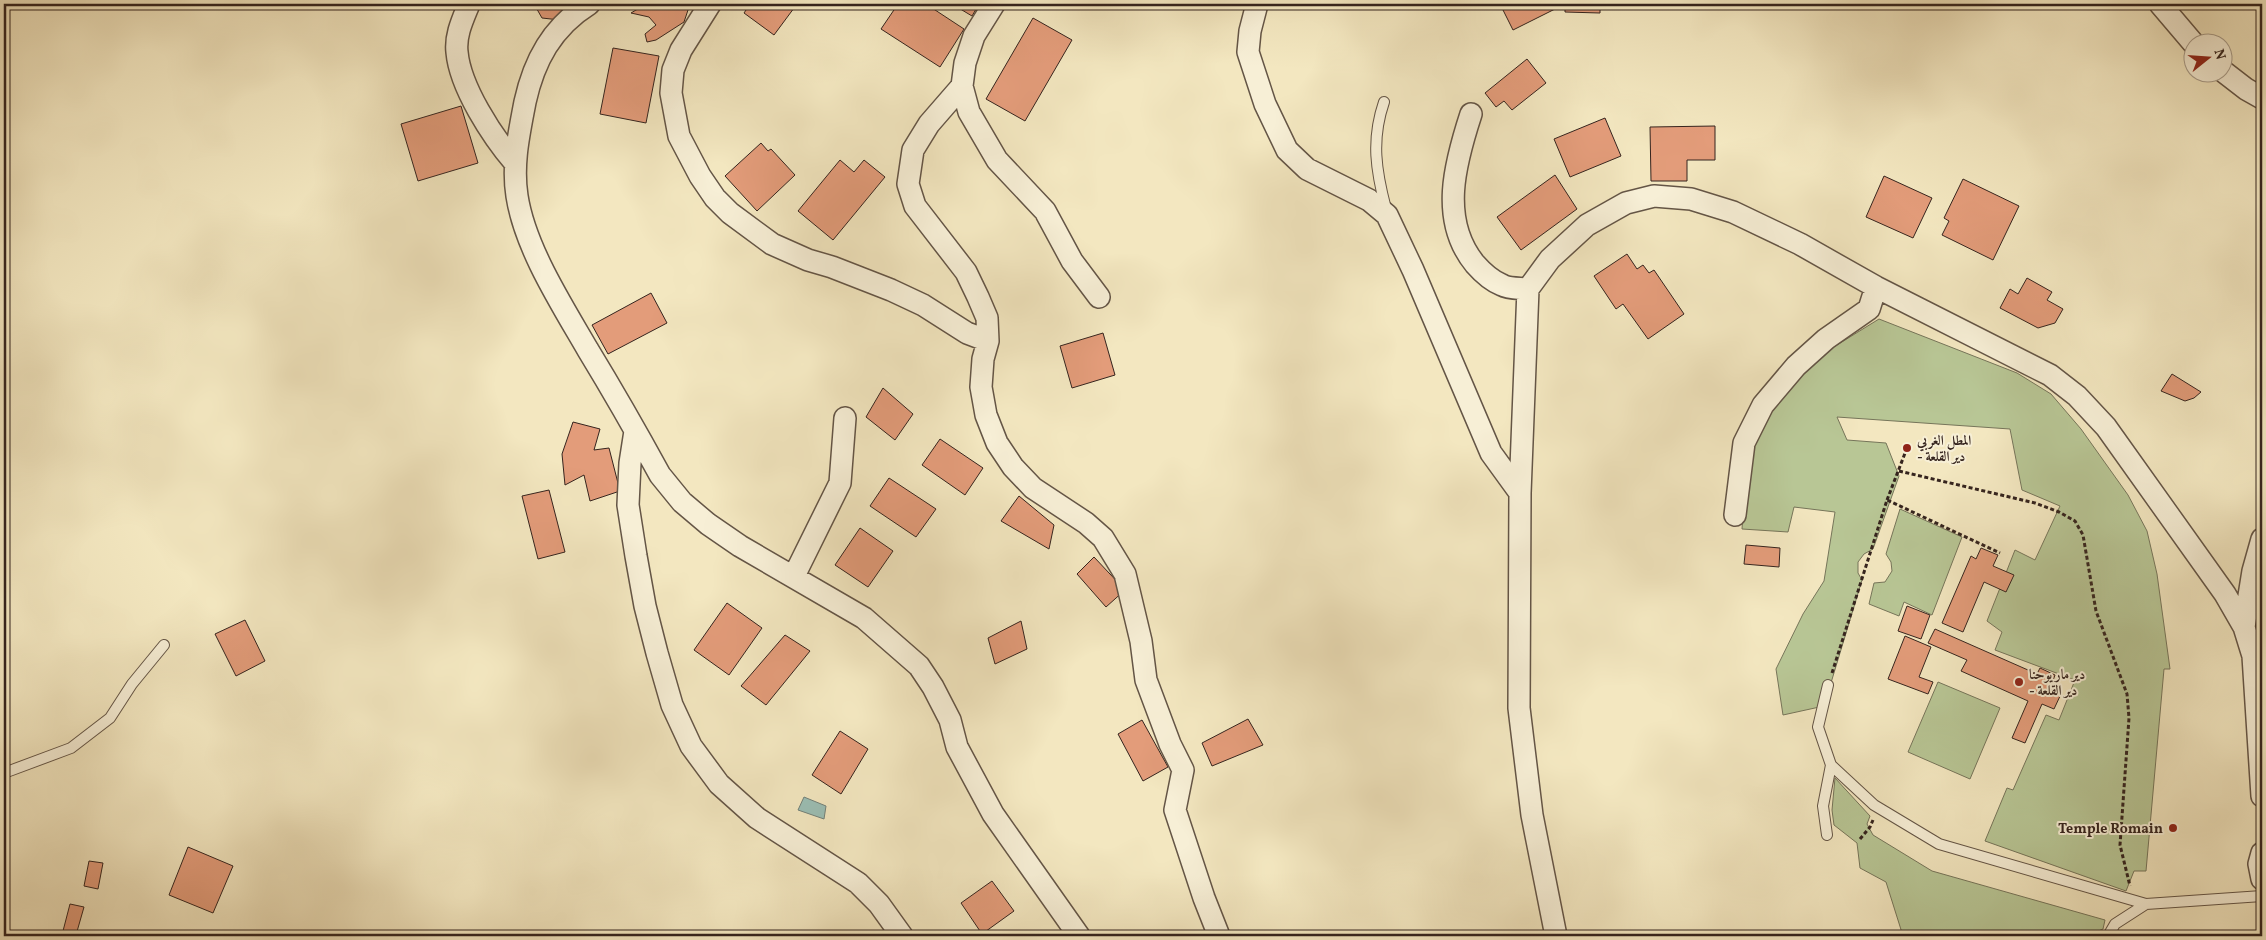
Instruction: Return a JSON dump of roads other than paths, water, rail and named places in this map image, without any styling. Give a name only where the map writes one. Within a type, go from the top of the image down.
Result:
[{"type":"street","points":[[469,4],[458,32],[456,51],[461,73],[489,130],[514,163]]},
{"type":"street","points":[[589,4],[563,26],[549,42],[532,73],[514,163],[517,197],[528,233],[554,292],[660,475],[682,502],[708,524],[740,546],[864,618],[919,666],[933,687],[950,720],[957,747],[984,799],[1030,869],[1079,936]]},
{"type":"street","points":[[710,4],[681,50],[673,70],[671,93],[679,136],[714,198],[730,213],[772,244],[808,260],[882,286],[923,305],[967,333],[988,340]]},
{"type":"street","points":[[994,4],[974,36],[965,63],[962,86],[969,112],[997,160],[1045,211],[1072,261],[1099,297]]},
{"type":"street","points":[[1257,4],[1250,31],[1248,52],[1265,104],[1287,150],[1308,169],[1330,182],[1361,195],[1387,215],[1413,270],[1492,453],[1520,493]]},
{"type":"street","points":[[2160,4],[2184,32]]},
{"type":"street","points":[[2234,80],[2262,98]]},
{"type":"street","points":[[962,86],[929,124],[917,144],[914,150],[908,184],[915,206],[966,272],[987,318],[988,340],[983,359],[981,387],[986,415],[997,443],[1013,467],[1033,488],[1086,523],[1103,538],[1125,574],[1141,641],[1146,680],[1170,744],[1183,770],[1175,810],[1204,898],[1219,936]]},
{"type":"street","points":[[1471,114],[1459,151],[1454,177],[1453,203],[1460,240],[1468,254],[1491,279],[1503,286],[1528,289]]},
{"type":"street","points":[[1556,936],[1532,815],[1519,708],[1520,493],[1528,289],[1550,260],[1587,225],[1626,202],[1654,196],[1691,199],[1733,212],[1800,244],[1876,287],[1993,344],[2050,375],[2077,396],[2106,427],[2225,594],[2244,627],[2253,656],[2262,796]]},
{"type":"street","points":[[1735,515],[1744,443],[1763,405],[1796,366],[1826,340],[1869,309],[1876,287]]},
{"type":"street","points":[[794,576],[840,483],[845,418]]},
{"type":"street","points":[[636,431],[630,463],[628,505],[636,556],[645,606],[670,697],[691,746],[719,784],[757,818],[858,883],[880,904],[902,936]]},
{"type":"street","points":[[2244,627],[2253,571],[2262,539]]},
{"type":"street","points":[[2259,890],[2259,864],[2262,853]]},
{"type":"lane","points":[[1384,102],[1377,123],[1376,172],[1387,215]]},
{"type":"lane","points":[[4,773],[72,748],[110,718],[132,684],[164,645]]},
{"type":"lane","points":[[1829,682],[1818,727],[1831,765],[1874,805],[1939,844],[2146,904],[2259,890],[2262,884]]},
{"type":"lane","points":[[1826,835],[1823,806],[1831,765]]},
{"type":"lane","points":[[2108,936],[2116,924],[2146,904]]},
{"type":"water","points":[[804,797],[826,806],[824,819],[798,810]]},
{"type":"place","name":"المطل الغربي - دير القلعة","points":[[1907,448]]},
{"type":"place","name":"دير مار يوحنا - دير القلعة","points":[[2019,682]]},
{"type":"place","name":"Temple Romain","points":[[2173,828]]}]
